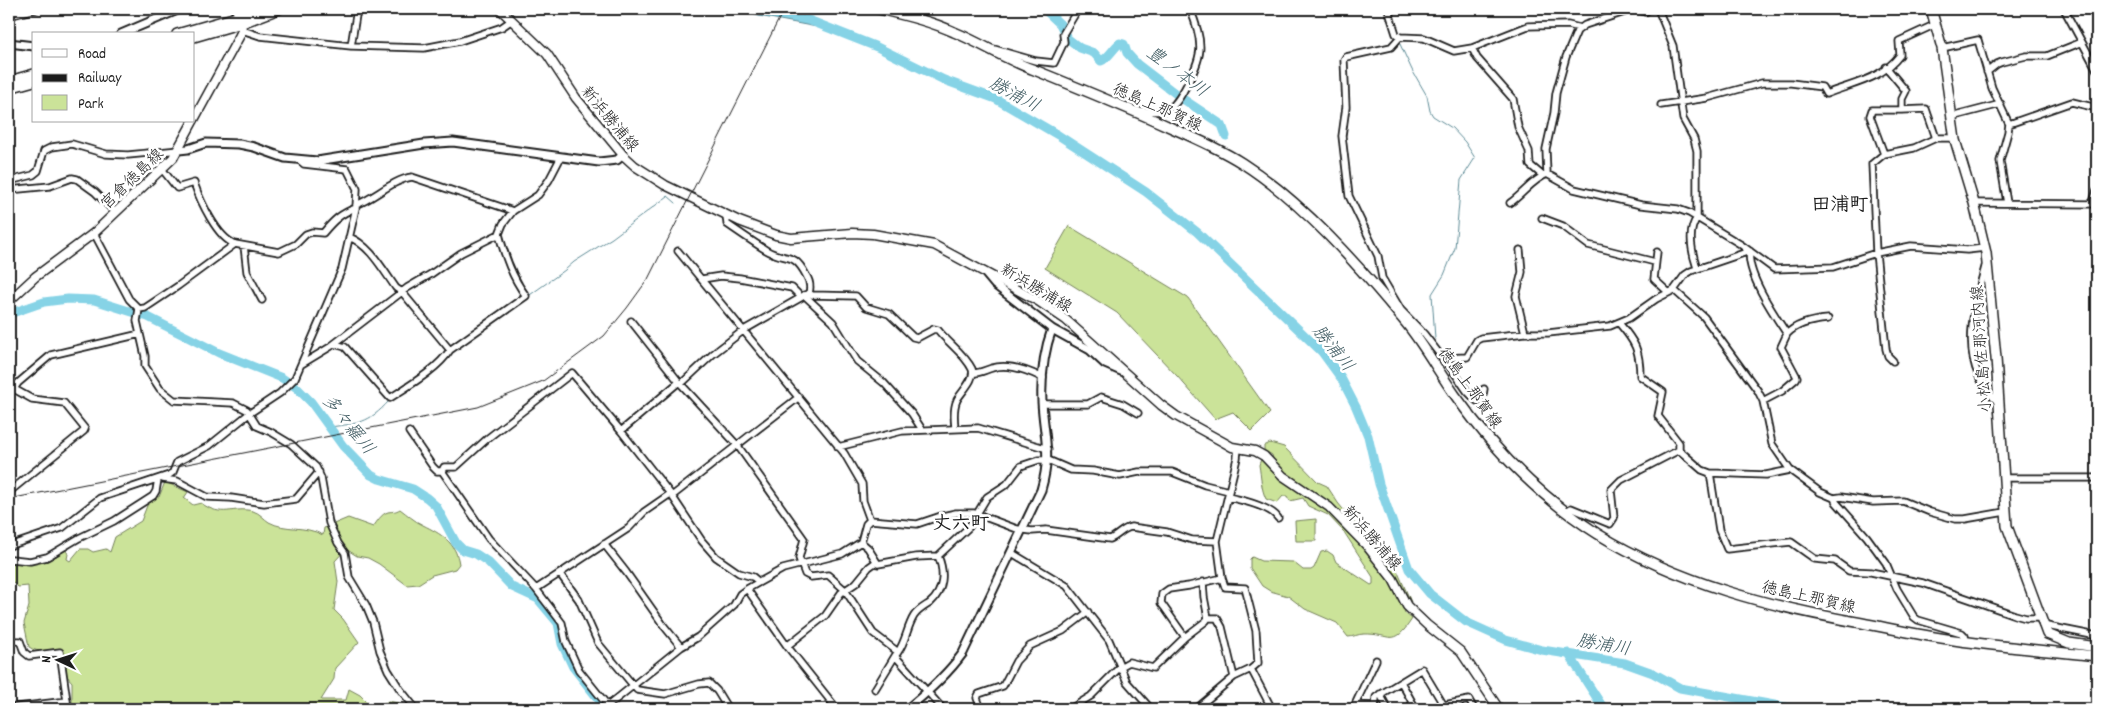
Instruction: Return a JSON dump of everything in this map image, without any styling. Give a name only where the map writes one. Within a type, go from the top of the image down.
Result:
[{"type":"main road","points":[[188,32],[240,23],[256,9]]},
{"type":"main road","points":[[195,37],[279,9]]},
{"type":"main road","name":"新浜勝浦線","points":[[500,9],[547,54],[576,98],[623,155],[635,166],[665,186],[761,230],[791,238],[852,234],[902,238],[934,245],[983,271],[1066,320],[1168,411],[1225,443],[1255,451],[1264,456],[1283,476],[1335,513],[1367,546],[1393,579],[1407,606],[1461,652],[1499,709]]},
{"type":"main road","name":"徳島上那賀線","points":[[879,9],[942,27],[1023,66],[1130,109],[1238,160],[1268,181],[1338,246],[1399,312],[1456,397],[1523,476],[1566,511],[1600,535],[1646,560],[1692,580],[1812,614],[1966,642],[2097,656]]},
{"type":"main road","name":"小松島佐那河内線","points":[[1931,9],[1942,48],[1955,138],[1985,248],[2000,404],[2005,512],[2010,538],[2040,622]]},
{"type":"main road","name":"宮倉徳島線","points":[[195,117],[240,23]]},
{"type":"main road","points":[[9,81],[32,75]]},
{"type":"main road","points":[[9,88],[32,82]]},
{"type":"main road","name":"宮倉徳島線","points":[[9,301],[35,277],[94,232],[162,169],[179,150],[193,122]]},
{"type":"main road","points":[[2040,622],[2046,634],[2056,639],[2097,647]]},
{"type":"street","points":[[9,16],[36,9]]},
{"type":"street","points":[[126,32],[180,9]]},
{"type":"street","points":[[352,46],[358,9]]},
{"type":"street","points":[[992,50],[996,48],[1036,61],[1054,63],[1064,42],[1063,34],[1078,9]]},
{"type":"street","points":[[1130,109],[1166,111],[1182,94],[1196,69],[1200,54],[1197,26],[1190,9]]},
{"type":"street","points":[[1388,9],[1399,39]]},
{"type":"street","points":[[1484,389],[1483,395],[1477,400],[1467,391],[1444,358],[1424,334],[1399,312],[1382,278],[1378,256],[1349,196],[1342,136],[1346,107],[1344,60],[1346,57],[1391,47],[1399,39],[1430,39],[1454,51],[1472,48],[1528,26],[1568,25],[1580,28],[1631,10],[1637,9],[1645,12],[1650,9]]},
{"type":"street","points":[[1658,9],[1673,46],[1683,119],[1694,139],[1697,151],[1698,218],[1693,223],[1692,253],[1697,268]]},
{"type":"street","points":[[2064,9],[2097,70]]},
{"type":"street","points":[[240,23],[260,36],[352,46],[402,48],[438,46],[502,27],[512,20]]},
{"type":"street","points":[[1662,105],[1707,98],[1768,82],[1822,87],[1826,94],[1844,86],[1866,81],[1900,55],[1899,41],[1936,24]]},
{"type":"street","points":[[1510,203],[1545,175],[1546,149],[1554,114],[1556,93],[1566,57],[1580,28]]},
{"type":"street","points":[[1942,48],[1978,40],[1992,88],[2001,104],[2008,124],[2008,132],[2000,161],[2007,203]]},
{"type":"street","points":[[1987,72],[1996,64],[2002,62],[2026,56],[2047,56],[2082,42]]},
{"type":"street","points":[[9,43],[32,46]]},
{"type":"street","points":[[1472,48],[1477,58],[1513,99],[1518,127],[1529,151],[1530,165],[1545,175],[1574,189],[1641,205],[1678,210],[1698,218],[1750,251],[1769,267],[1782,270],[1833,267],[1876,253],[1911,246],[1967,250],[1985,248]]},
{"type":"street","points":[[1886,67],[1906,91],[1902,99],[1902,110]]},
{"type":"street","points":[[2008,124],[2072,102],[2097,108]]},
{"type":"street","points":[[1952,117],[2001,104]]},
{"type":"street","points":[[1884,154],[1870,116],[1872,110],[1926,109],[1936,138]]},
{"type":"street","points":[[1893,361],[1888,356],[1886,349],[1876,253],[1872,164],[1884,154],[1914,148],[1936,138],[1955,138]]},
{"type":"street","points":[[9,181],[33,175],[40,166],[44,151],[60,144],[81,145],[100,152],[128,155],[188,149],[206,143],[239,144],[285,158],[317,161],[432,143],[453,142],[611,162],[623,155]]},
{"type":"street","points":[[334,344],[345,347],[390,398],[442,362],[450,350],[526,296],[505,259],[499,234],[512,211],[538,195],[556,170],[561,157]]},
{"type":"street","points":[[9,546],[62,528],[100,498],[160,479],[173,472],[177,462],[209,446],[290,384],[302,364],[342,269],[356,206],[357,189],[348,170],[304,164],[298,160]]},
{"type":"street","points":[[162,169],[177,188],[194,183],[220,232],[229,242],[280,252],[296,244],[306,234],[312,232],[323,233],[335,219],[345,212],[405,178],[412,176],[512,211]]},
{"type":"street","points":[[9,190],[50,186],[72,178],[77,179],[95,192],[115,212]]},
{"type":"street","points":[[1974,203],[2095,203],[2097,190]]},
{"type":"street","points":[[726,215],[727,224],[757,244],[773,254],[794,258],[800,263],[809,281],[805,295]]},
{"type":"street","points":[[1542,218],[1563,226],[1588,245],[1655,262]]},
{"type":"street","points":[[94,232],[129,299],[138,312],[145,366],[160,389],[174,400],[233,403],[247,410],[257,426],[271,432],[301,452],[320,472],[329,523],[345,553],[349,577],[366,605],[373,622],[380,651],[391,677],[416,709]]},
{"type":"street","points":[[302,364],[305,364],[334,344],[402,292],[461,253],[499,234]]},
{"type":"street","points":[[349,237],[359,241],[367,249],[396,288],[402,292],[450,350]]},
{"type":"street","points":[[138,312],[178,286],[235,244]]},
{"type":"street","points":[[244,246],[247,272],[262,300]]},
{"type":"street","points":[[1520,250],[1522,272],[1516,296],[1525,333]]},
{"type":"street","points":[[678,251],[744,330],[768,362],[799,397],[854,468],[862,484],[863,502],[870,520]]},
{"type":"street","points":[[1444,358],[1467,357],[1476,340],[1481,338],[1525,333],[1548,333],[1599,327],[1619,322],[1671,291],[1685,275],[1697,268],[1750,251]]},
{"type":"street","points":[[1750,251],[1750,261],[1758,283],[1769,306],[1787,334]]},
{"type":"street","points":[[1657,252],[1654,279],[1704,317],[1758,391],[1763,401],[1772,444],[1790,470],[1820,492],[1834,498],[1841,497],[1873,502],[1903,501],[1930,512],[1955,519],[2005,512]]},
{"type":"street","points":[[1987,263],[1972,313],[1972,357],[1986,392],[2000,404]]},
{"type":"street","points":[[983,271],[995,285],[1052,329],[1090,350],[1105,364],[1126,373]]},
{"type":"street","points":[[702,279],[721,276],[740,278],[792,288],[805,295],[833,322],[857,361],[884,383],[912,414],[921,428]]},
{"type":"street","points":[[621,431],[744,330],[805,295],[856,296],[866,307],[890,314],[913,337],[917,338],[934,329],[938,330],[973,370],[973,373]]},
{"type":"street","points":[[1763,401],[1782,391],[1796,379],[1781,347],[1787,334],[1791,330],[1809,322],[1828,319]]},
{"type":"street","points":[[631,321],[680,383],[738,446],[804,539],[799,558],[800,565],[805,574],[811,577],[828,575],[845,590],[873,633],[896,654],[943,709]]},
{"type":"street","points":[[1619,322],[1637,346],[1640,356],[1640,376],[1663,392],[1658,416],[1679,443],[1679,450],[1702,470],[1710,473],[1766,475],[1790,470]]},
{"type":"street","points":[[907,709],[928,692],[952,668],[963,653],[1041,490],[1048,460],[1042,404],[1043,378],[1052,329]]},
{"type":"street","points":[[9,393],[18,383],[52,356],[140,334]]},
{"type":"street","points":[[973,373],[980,373],[992,368],[1015,368],[1025,369],[1043,378]]},
{"type":"street","points":[[442,471],[444,467],[456,467],[488,438],[572,373],[621,431],[671,495],[702,541],[716,558],[739,573],[753,577],[759,582]]},
{"type":"street","points":[[955,427],[956,401],[973,373]]},
{"type":"street","points":[[9,492],[84,431],[64,403],[32,399],[14,389]]},
{"type":"street","points":[[536,589],[629,528],[644,512],[671,495],[738,446],[799,397]]},
{"type":"street","points":[[1042,404],[1088,404],[1101,397],[1123,404],[1138,413]]},
{"type":"street","points":[[838,447],[881,435],[921,428],[955,427],[991,430],[1048,449]]},
{"type":"street","points":[[409,432],[433,467],[437,471],[442,471],[490,539],[536,589],[562,623],[566,642],[580,670],[607,708],[681,647],[698,637],[734,605],[740,594],[783,569],[842,554],[861,542],[866,524],[870,520]]},
{"type":"street","points":[[1196,709],[1234,677],[1251,669],[1259,660],[1252,610],[1245,588],[1225,587],[1217,541],[1238,448]]},
{"type":"street","points":[[1566,511],[1571,508],[1610,524],[1614,518],[1611,490],[1615,485],[1621,480],[1679,450]]},
{"type":"street","points":[[861,542],[868,548],[876,562],[881,564],[895,560],[938,556],[966,531],[987,497],[1007,484],[1021,466],[1039,460],[1048,460],[1071,470],[1093,470],[1120,476],[1139,472],[1172,472],[1274,512],[1278,518]]},
{"type":"street","points":[[173,472],[177,482]]},
{"type":"street","points":[[160,479],[177,482],[202,496],[231,498],[256,503],[275,503],[299,497],[320,472]]},
{"type":"street","points":[[1710,473],[1720,530],[1727,549],[1791,542],[1815,559],[1835,561],[1849,570],[1892,576],[1923,583],[2026,618],[2097,636]]},
{"type":"street","points":[[2003,478],[2097,478]]},
{"type":"street","points":[[9,561],[12,559],[38,560],[47,557],[79,538],[114,521],[152,496],[160,479]]},
{"type":"street","points":[[1834,498],[1886,563],[1897,589],[1914,617],[1918,620],[1962,632],[1966,642]]},
{"type":"street","points":[[870,520],[917,524],[956,513],[977,513],[1022,530],[1054,531],[1110,539],[1116,537],[1127,527],[1131,527],[1167,532],[1192,540],[1217,541]]},
{"type":"street","points":[[604,544],[681,647]]},
{"type":"street","points":[[1012,553],[1066,586],[1108,640],[1126,682],[1151,709]]},
{"type":"street","points":[[875,689],[906,640],[915,614],[931,602],[940,591],[942,574],[938,556]]},
{"type":"street","points":[[787,646],[825,616],[836,598],[856,583],[869,567],[876,562]]},
{"type":"street","points":[[560,574],[579,600],[598,643],[633,687],[637,690],[659,695],[703,682],[709,683],[717,691],[728,709]]},
{"type":"street","points":[[1186,637],[1161,602],[1162,594],[1169,589],[1222,578]]},
{"type":"street","points":[[1203,582],[1208,618]]},
{"type":"street","points":[[747,589],[787,646],[837,709]]},
{"type":"street","points":[[981,709],[978,698],[979,694],[1003,686],[1022,653],[1030,646],[1063,631],[1088,612]]},
{"type":"street","points":[[1070,709],[1091,696],[1120,667],[1132,662],[1153,668],[1208,618],[1217,618],[1222,627],[1234,677]]},
{"type":"street","points":[[9,641],[20,641],[24,652],[29,656],[60,652],[68,709]]},
{"type":"street","points":[[1376,660],[1354,707],[1375,708],[1376,697],[1422,669],[1445,707],[1469,700],[1474,709]]},
{"type":"street","points":[[1251,669],[1272,709]]},
{"type":"street","points":[[1401,682],[1416,709]]},
{"type":"street","points":[[1380,694],[1388,709]]},
{"type":"street","points":[[9,708],[67,700]]},
{"type":"green space","points":[[1069,226],[1188,298],[1270,413],[1252,431],[1233,412],[1215,419],[1117,313],[1045,268]]},
{"type":"green space","points":[[1270,443],[1284,447],[1318,482],[1327,486],[1364,535],[1386,559],[1393,561],[1411,602],[1403,605],[1405,613],[1412,619],[1396,637],[1364,634],[1348,637],[1337,623],[1305,609],[1288,596],[1270,591],[1262,586],[1250,568],[1250,559],[1252,557],[1261,561],[1293,562],[1303,570],[1311,570],[1314,568],[1321,552],[1327,551],[1333,555],[1336,562],[1371,585],[1373,584],[1373,577],[1344,532],[1328,515],[1308,506],[1303,498],[1290,501],[1287,496],[1283,496],[1277,503],[1266,499],[1259,465],[1261,459],[1267,465],[1274,462],[1272,455],[1264,450],[1264,446]]},
{"type":"green space","points":[[165,482],[188,492],[184,498],[193,505],[201,503],[209,508],[222,511],[253,511],[275,525],[309,530],[323,535],[324,528],[348,518],[373,527],[383,514],[400,509],[447,540],[455,550],[459,564],[455,569],[432,575],[418,584],[407,585],[379,564],[368,558],[357,556],[346,549],[335,561],[338,582],[334,610],[343,619],[359,642],[335,668],[334,679],[321,700],[346,700],[349,689],[360,695],[372,707],[382,706],[388,701],[398,703],[406,709],[72,709],[72,682],[66,675],[59,651],[40,651],[29,647],[24,623],[29,606],[28,586],[18,587],[9,578],[9,555],[22,561],[35,562],[45,558],[50,560],[66,550],[68,554],[67,559],[70,561],[80,549],[88,549],[93,552],[106,549],[110,552],[115,537],[141,521],[148,503],[155,496],[159,497]]},
{"type":"green space","points":[[1316,519],[1316,541],[1296,541],[1295,521]]},
{"type":"water","points":[[735,9],[794,9],[822,28],[759,16]]},
{"type":"waterway","name":"豊ノ本川","points":[[1044,9],[1060,24],[1067,38],[1080,48],[1094,53],[1101,61],[1120,43],[1124,44],[1127,53],[1137,64],[1180,97],[1222,125],[1226,136]]},
{"type":"waterway","name":"勝浦川","points":[[806,19],[877,47],[944,80],[996,99],[1058,135],[1146,192],[1197,232],[1322,352],[1341,378],[1368,436],[1379,484],[1409,569],[1430,594],[1466,622],[1506,640],[1542,650],[1625,663],[1653,673],[1680,688],[1796,709]]},
{"type":"waterway","points":[[1399,42],[1427,96],[1433,116],[1452,128],[1465,142],[1475,158],[1461,180],[1455,248],[1444,275],[1432,294],[1435,339]]},
{"type":"waterway","points":[[527,297],[574,262],[612,238],[668,196],[676,203]]},
{"type":"waterway","name":"多々羅川","points":[[9,314],[44,302],[68,299],[94,300],[148,317],[219,353],[282,378],[297,388],[311,402],[343,446],[371,475],[413,489],[427,498],[436,506],[456,543],[463,550],[476,554],[488,562],[512,587],[538,599],[558,623],[562,644],[573,667],[606,709]]},
{"type":"waterway","points":[[439,366],[445,360]]},
{"type":"waterway","points":[[330,427],[369,418],[382,409],[389,401]]},
{"type":"waterway","points":[[1054,466],[1067,471]]},
{"type":"waterway","points":[[1110,477],[1123,479],[1135,476]]},
{"type":"waterway","points":[[1231,494],[1239,497]]},
{"type":"waterway","points":[[1568,653],[1604,709]]},
{"type":"railway","points":[[9,499],[478,407],[543,381],[604,336],[648,279],[784,9]]},
{"type":"district","name":"田浦町","points":[[1840,203]]},
{"type":"district","name":"丈六町","points":[[961,522]]}]
